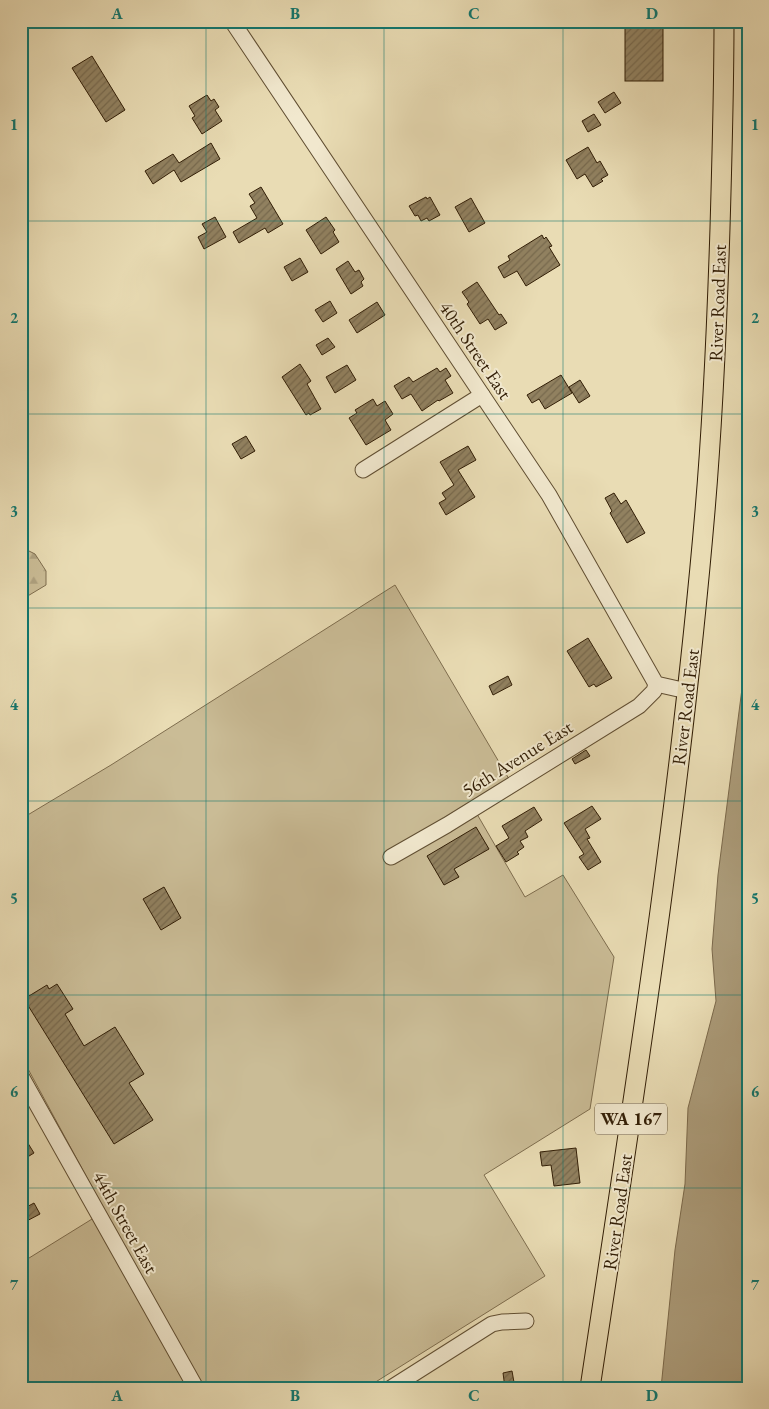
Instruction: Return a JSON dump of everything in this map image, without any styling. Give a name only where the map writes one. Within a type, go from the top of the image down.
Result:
[{"type":"main road","name":"River Road East","points":[[590,1388],[652,975],[687,691],[706,508],[714,384],[723,127],[724,21]]},
{"type":"street","name":"40th Street East","points":[[232,21],[549,495],[656,684]]},
{"type":"street","points":[[363,470],[482,395]]},
{"type":"street","points":[[656,684],[687,691]]},
{"type":"street","name":"56th Avenue East","points":[[391,857],[447,825],[639,706],[654,691],[656,684]]},
{"type":"street","name":"44th Street East","points":[[21,1076],[196,1388]]},
{"type":"street","points":[[391,1388],[492,1324],[508,1321],[526,1322]]},
{"type":"green space","points":[[21,547],[35,554],[46,571],[46,585],[21,600]]},
{"type":"green space","points":[[395,585],[509,779],[470,802],[525,897],[563,875],[614,957],[590,1109],[484,1175],[545,1276],[366,1388],[21,1388],[21,1263],[105,1211],[21,1056],[21,819],[111,765]]},
{"type":"shaded area","points":[[748,642],[748,1388],[661,1388],[675,1250],[685,1184],[688,1108],[716,1001],[712,949],[718,875]]},
{"type":"building","points":[[625,21],[663,21],[663,81],[625,81]]},
{"type":"building","points":[[92,56],[125,110],[106,122],[72,68]]},
{"type":"building","points":[[614,92],[621,103],[605,113],[598,102]]},
{"type":"building","points":[[207,95],[211,101],[214,99],[219,107],[215,110],[222,121],[202,134],[192,118],[195,116],[189,106]]},
{"type":"building","points":[[594,114],[601,125],[588,132],[582,121]]},
{"type":"building","points":[[211,143],[220,159],[181,182],[174,170],[153,184],[145,171],[173,154],[179,163]]},
{"type":"building","points":[[588,147],[597,163],[600,161],[608,175],[601,179],[603,181],[593,187],[585,174],[577,179],[566,160]]},
{"type":"building","points":[[261,187],[283,224],[268,233],[265,228],[239,243],[233,232],[257,218],[250,206],[255,203],[249,194]]},
{"type":"building","points":[[426,197],[427,199],[430,197],[440,215],[429,221],[427,218],[421,221],[418,215],[415,216],[409,206]]},
{"type":"building","points":[[471,198],[485,223],[469,232],[455,207]]},
{"type":"building","points":[[215,217],[226,237],[204,249],[198,237],[207,232],[202,224]]},
{"type":"building","points":[[326,217],[335,230],[333,232],[339,242],[321,254],[306,230]]},
{"type":"building","points":[[542,235],[544,239],[546,237],[552,246],[549,247],[560,265],[526,286],[517,271],[504,278],[498,267],[510,260],[508,256]]},
{"type":"building","points":[[300,258],[308,272],[292,281],[284,267]]},
{"type":"building","points":[[348,261],[355,272],[359,270],[364,279],[361,282],[363,286],[351,294],[336,269]]},
{"type":"building","points":[[477,282],[499,315],[501,314],[507,323],[495,330],[488,319],[480,324],[467,304],[469,302],[462,292]]},
{"type":"building","points":[[330,301],[337,313],[323,322],[315,310]]},
{"type":"building","points":[[377,302],[385,315],[357,333],[349,320]]},
{"type":"building","points":[[328,338],[335,347],[322,355],[316,345]]},
{"type":"building","points":[[300,364],[311,381],[307,384],[321,409],[310,415],[309,413],[306,415],[282,377]]},
{"type":"building","points":[[347,365],[356,380],[335,393],[326,377]]},
{"type":"building","points":[[437,368],[440,372],[446,368],[451,376],[445,380],[453,393],[422,411],[411,394],[402,399],[394,386],[409,377],[413,382]]},
{"type":"building","points":[[561,375],[572,393],[545,409],[539,399],[532,403],[527,395]]},
{"type":"building","points":[[580,380],[590,396],[579,403],[569,387]]},
{"type":"building","points":[[373,399],[377,406],[385,401],[393,414],[385,420],[391,430],[366,445],[349,418],[357,413],[355,410]]},
{"type":"building","points":[[246,436],[255,451],[241,459],[232,444]]},
{"type":"building","points":[[468,446],[476,460],[458,470],[475,497],[446,515],[439,503],[446,499],[442,493],[454,485],[440,462]]},
{"type":"building","points":[[614,493],[621,504],[626,500],[645,533],[627,543],[610,513],[612,511],[605,498]]},
{"type":"building","points":[[588,638],[612,678],[596,687],[594,684],[589,687],[567,651]]},
{"type":"building","points":[[508,676],[512,685],[493,695],[489,686]]},
{"type":"building","points":[[586,750],[590,756],[575,764],[572,759]]},
{"type":"building","points":[[592,806],[601,819],[585,829],[590,838],[587,839],[601,862],[588,870],[579,857],[584,854],[564,823]]},
{"type":"building","points":[[534,807],[542,820],[525,831],[528,837],[520,841],[524,847],[517,852],[519,854],[506,862],[496,846],[509,838],[502,826]]},
{"type":"building","points":[[476,827],[489,849],[454,869],[459,877],[444,885],[427,856]]},
{"type":"building","points":[[164,887],[181,918],[161,930],[143,899]]},
{"type":"building","points":[[57,984],[73,1009],[65,1014],[84,1046],[115,1027],[144,1074],[129,1083],[153,1120],[114,1144],[24,999],[47,985],[49,989]]},
{"type":"building","points":[[21,1132],[34,1153],[21,1161]]},
{"type":"building","points":[[576,1148],[580,1183],[554,1186],[551,1165],[542,1166],[540,1152]]},
{"type":"building","points":[[34,1203],[40,1214],[21,1224],[21,1210]]},
{"type":"building","points":[[512,1371],[515,1388],[505,1388],[503,1373]]}]
